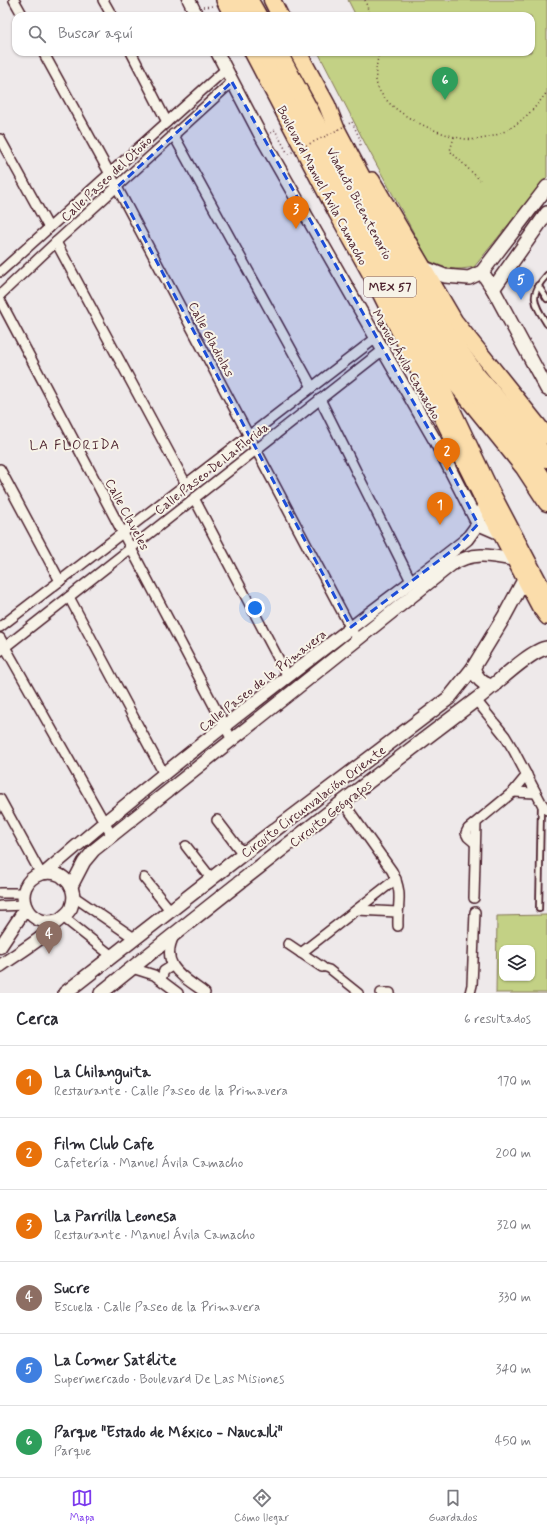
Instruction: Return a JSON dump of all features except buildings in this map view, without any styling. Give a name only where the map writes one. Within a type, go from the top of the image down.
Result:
[{"type":"highway","points":[[272,0],[278,12]]},
{"type":"highway","points":[[230,5],[251,10]]},
{"type":"highway","name":"Boulevard Manuel Ávila Camacho","points":[[266,56],[399,303],[444,369],[524,468],[547,503]]},
{"type":"highway","name":"Viaducto Bicentenario","points":[[280,56],[393,265],[432,333],[468,382],[525,453],[547,485]]},
{"type":"highway","name":"MEX 57","points":[[300,56],[328,105],[336,128],[438,320],[477,375],[532,438],[547,459]]},
{"type":"highway","points":[[399,303],[415,343],[440,386],[490,491],[547,599]]},
{"type":"main road","name":"Boulevard Manuel Ávila Camacho","points":[[254,56],[373,279],[484,502],[547,617]]},
{"type":"main road","points":[[328,105],[455,321],[547,436]]},
{"type":"main road","points":[[422,267],[445,276],[469,278],[482,272],[547,187]]},
{"type":"main road","points":[[493,288],[547,213]]},
{"type":"main road","points":[[482,272],[493,288],[547,389]]},
{"type":"main road","name":"Circuito Circunvalación Oriente","points":[[65,993],[211,878],[449,698],[473,668],[504,617],[525,578]]},
{"type":"main road","name":"Circuito Geógrafos","points":[[101,993],[343,802],[494,686],[536,651],[547,648]]},
{"type":"main road","points":[[473,668],[481,682],[494,686]]},
{"type":"main road","points":[[449,698],[458,702],[461,711]]},
{"type":"street","points":[[14,0],[21,12]]},
{"type":"street","points":[[103,0],[110,12]]},
{"type":"street","name":"Calle Gladiolas","points":[[45,56],[117,187],[357,640]]},
{"type":"street","points":[[133,56],[167,122]]},
{"type":"street","name":"Manuel Ávila Camacho","points":[[218,56],[262,138],[436,442],[478,524]]},
{"type":"street","name":"Calle Paseo del Otoño","points":[[0,272],[226,69]]},
{"type":"street","name":"Calle Paseo del Otoño","points":[[0,295],[173,134],[232,82]]},
{"type":"street","points":[[173,134],[312,387]]},
{"type":"street","points":[[0,139],[49,228]]},
{"type":"street","points":[[56,242],[186,484]]},
{"type":"street","name":"Calle Claveles","points":[[0,300],[232,740]]},
{"type":"street","name":"Calle Paseo De La Florida","points":[[0,627],[376,338]]},
{"type":"street","name":"Calle Paseo De La Florida","points":[[3,649],[382,350]]},
{"type":"street","points":[[320,399],[410,581]]},
{"type":"street","points":[[0,469],[60,581]]},
{"type":"street","points":[[194,498],[288,677]]},
{"type":"street","name":"Calle Paseo de la Primavera","points":[[43,873],[164,774],[410,581],[467,539],[478,524],[484,502]]},
{"type":"street","points":[[478,524],[501,534]]},
{"type":"street","name":"Calle Paseo de la Primavera","points":[[72,892],[84,862],[94,850],[459,560],[468,556],[481,555],[515,560]]},
{"type":"street","points":[[68,597],[164,774]]},
{"type":"street","points":[[0,638],[3,649],[112,836]]},
{"type":"street","points":[[476,700],[505,736],[544,807]]},
{"type":"street","points":[[475,843],[466,833],[468,829],[513,792],[527,775]]},
{"type":"street","points":[[513,792],[536,793]]},
{"type":"street","points":[[0,799],[43,873]]},
{"type":"street","points":[[343,802],[392,871],[396,879],[399,888],[400,900],[397,912],[398,926]]},
{"type":"street","points":[[217,820],[243,854]]},
{"type":"street","points":[[474,898],[476,823]]},
{"type":"street","points":[[186,846],[211,878]]},
{"type":"street","points":[[0,947],[25,902],[30,881],[43,873],[60,875],[67,880],[72,892],[71,908],[44,935],[0,966]]},
{"type":"street","points":[[144,878],[170,910]]},
{"type":"street","points":[[301,952],[396,879]]},
{"type":"street","points":[[72,892],[134,938]]},
{"type":"street","points":[[0,893],[25,902],[32,916],[42,921],[53,922],[61,919]]},
{"type":"street","points":[[0,906],[25,902]]},
{"type":"street","points":[[357,910],[397,912]]},
{"type":"street","points":[[470,993],[472,985],[474,912]]},
{"type":"street","points":[[61,919],[112,956]]},
{"type":"street","points":[[174,936],[169,946],[168,954],[172,966],[205,993]]},
{"type":"street","points":[[288,944],[322,967],[328,969],[359,993]]},
{"type":"street","points":[[161,979],[164,971],[172,966]]},
{"type":"street","points":[[132,968],[147,972],[161,979],[178,993]]},
{"type":"street","points":[[381,993],[390,993]]},
{"type":"lane","points":[[547,275],[538,284],[535,297],[535,303],[547,324]]},
{"type":"lane","points":[[538,284],[547,299]]},
{"type":"lane","points":[[539,909],[544,807]]},
{"type":"path","points":[[365,0],[369,12]]},
{"type":"path","points":[[193,8],[230,5]]},
{"type":"path","points":[[378,56],[375,76],[382,95],[388,102],[411,118],[432,129],[462,139],[488,138],[507,130],[521,121],[547,92]]},
{"type":"path","points":[[275,130],[288,154],[352,122],[360,139]]},
{"type":"path","points":[[454,136],[450,151],[480,180]]},
{"type":"highlighted area","points":[[232,82],[436,442],[478,524],[458,546],[351,627],[117,187]]},
{"type":"green space","points":[[348,0],[547,0],[547,177],[474,267],[461,269],[451,268],[429,261],[367,147],[320,56],[535,56],[535,12],[354,12]]},
{"type":"green space","points":[[547,915],[547,993],[496,993],[497,916]]},
{"type":"place","name":"Parque \"Estado de México - Naucalli\"","points":[[445,100]]},
{"type":"place","name":"La Parrilla Leonesa","points":[[296,229]]},
{"type":"place","name":"La Comer Satélite","points":[[521,300]]},
{"type":"place","name":"Film Club Cafe","points":[[447,471]]},
{"type":"place","name":"La Chilanguita","points":[[440,525]]},
{"type":"place","name":"Sucre","points":[[49,954]]},
{"type":"district","name":"LA FLORIDA","points":[[75,444]]}]
